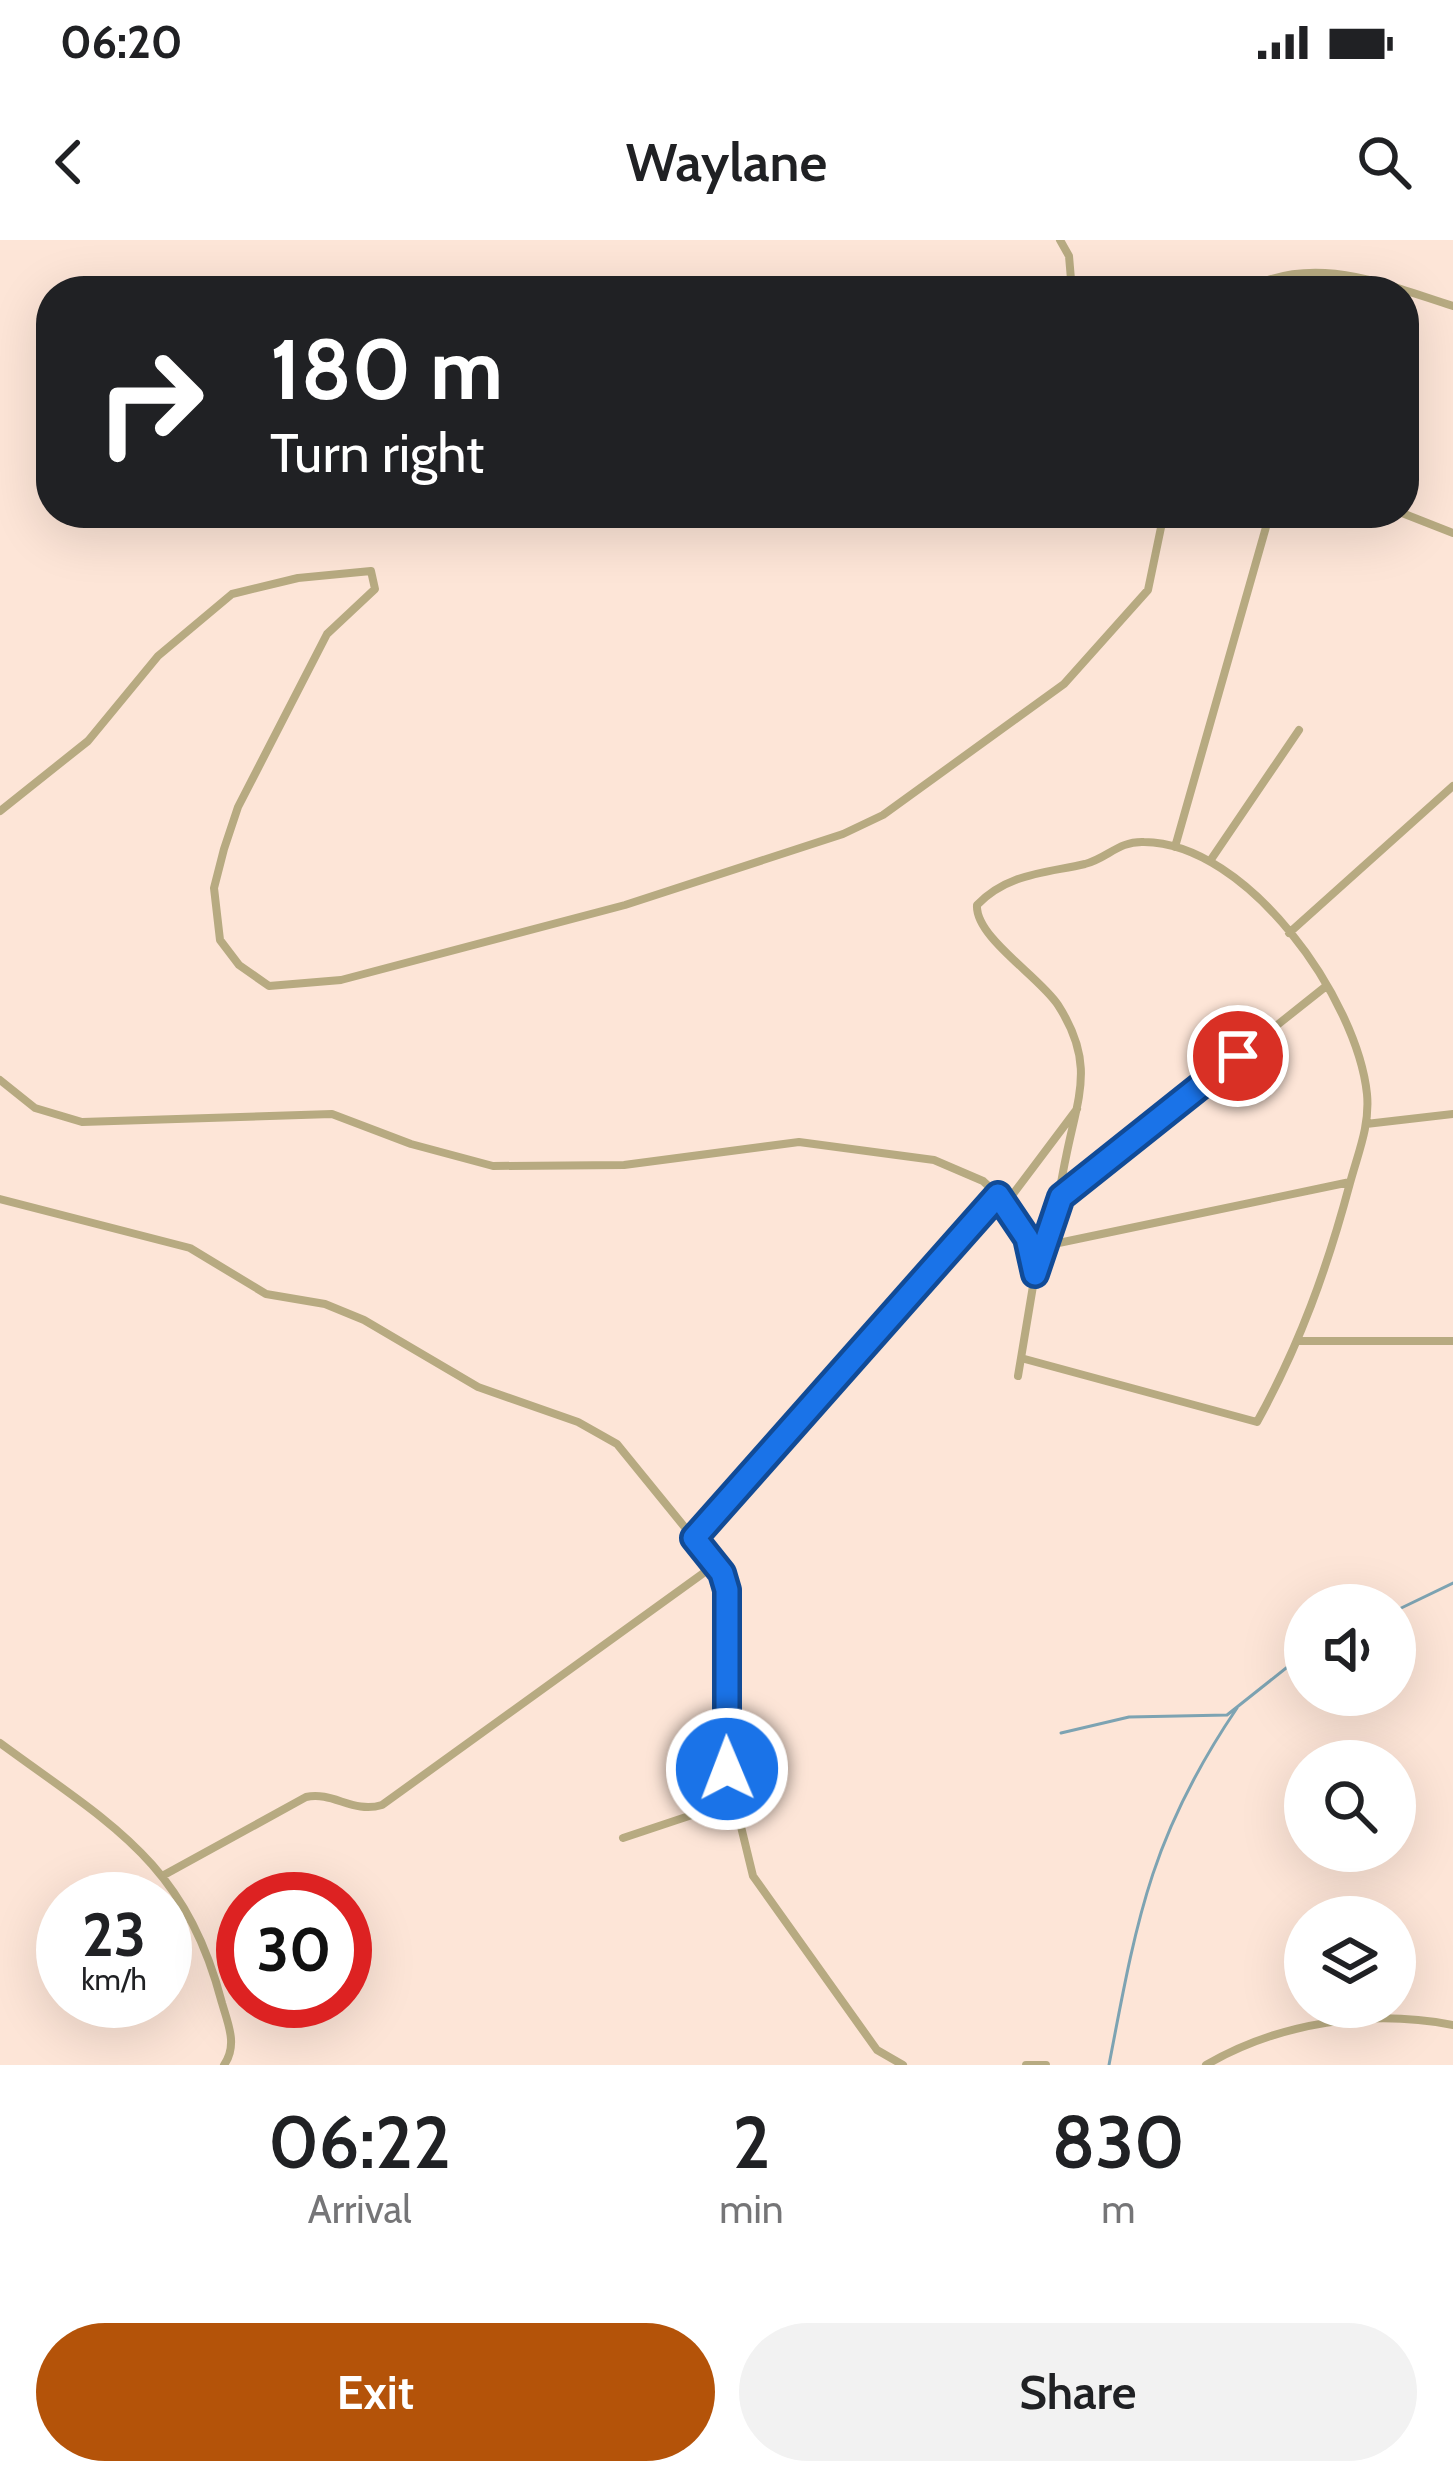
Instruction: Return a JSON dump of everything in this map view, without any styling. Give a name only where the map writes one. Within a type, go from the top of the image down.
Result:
[{"type":"street","points":[[1060,240],[1069,256],[1071,276]]},
{"type":"street","points":[[1285,276],[1319,270],[1344,276]]},
{"type":"street","points":[[1419,295],[1453,306]]},
{"type":"street","points":[[1419,520],[1453,533]]},
{"type":"street","points":[[0,811],[88,740],[158,656],[232,594],[298,578],[371,571],[375,590],[327,634],[270,741],[238,808],[214,888],[220,940],[257,979],[281,988],[341,980],[625,905],[843,834],[883,815],[1064,684],[1148,590],[1162,528]]},
{"type":"street","points":[[1174,847],[1266,528]]},
{"type":"street","points":[[1210,861],[1230,824],[1300,730]]},
{"type":"street","points":[[1289,932],[1453,786]]},
{"type":"street","points":[[1018,1376],[1021,1358],[1035,1274],[1049,1245],[1082,1102],[1080,1058],[1060,1008],[982,925],[977,905],[1002,886],[1045,867],[1087,863],[1118,845],[1149,842],[1174,847],[1235,876],[1289,932],[1325,987],[1358,1054],[1366,1124],[1332,1257],[1300,1341],[1257,1422],[1021,1358]]},
{"type":"street","points":[[1061,1197],[1325,987]]},
{"type":"street","points":[[0,1080],[35,1108],[95,1124],[332,1114],[472,1162],[557,1168],[820,1142],[934,1160],[969,1173],[1002,1198],[1027,1238],[1035,1274]]},
{"type":"street","points":[[694,1538],[1002,1198],[1082,1102]]},
{"type":"street","points":[[1366,1124],[1453,1114]]},
{"type":"street","points":[[1049,1245],[1350,1182]]},
{"type":"street","points":[[0,1199],[190,1248],[266,1294],[325,1304],[364,1320],[478,1388],[578,1422],[617,1444],[716,1564],[727,1590],[731,1802],[753,1876],[877,2050],[903,2065]]},
{"type":"street","points":[[1300,1341],[1453,1341]]},
{"type":"street","points":[[168,1872],[306,1797],[319,1794],[363,1809],[382,1805],[716,1564]]},
{"type":"street","points":[[0,1743],[123,1833],[162,1872]]},
{"type":"street","points":[[623,1838],[731,1802]]},
{"type":"street","points":[[192,1920],[205,1941],[232,2042],[224,2065]]},
{"type":"street","points":[[1206,2065],[1332,2020],[1406,2017],[1453,2025]]},
{"type":"street","points":[[1026,2065],[1046,2065]]},
{"type":"waterway","points":[[1416,1601],[1453,1583]]},
{"type":"waterway","points":[[1061,1733],[1129,1717],[1227,1715],[1284,1670]]},
{"type":"waterway","points":[[1109,2065],[1151,1879],[1185,1797],[1237,1708]]},
{"type":"route","points":[[727,1769],[727,1590],[722,1573],[694,1538],[998,1195],[1014,1210],[1027,1238],[1035,1274],[1049,1245],[1061,1197],[1238,1056]]}]
